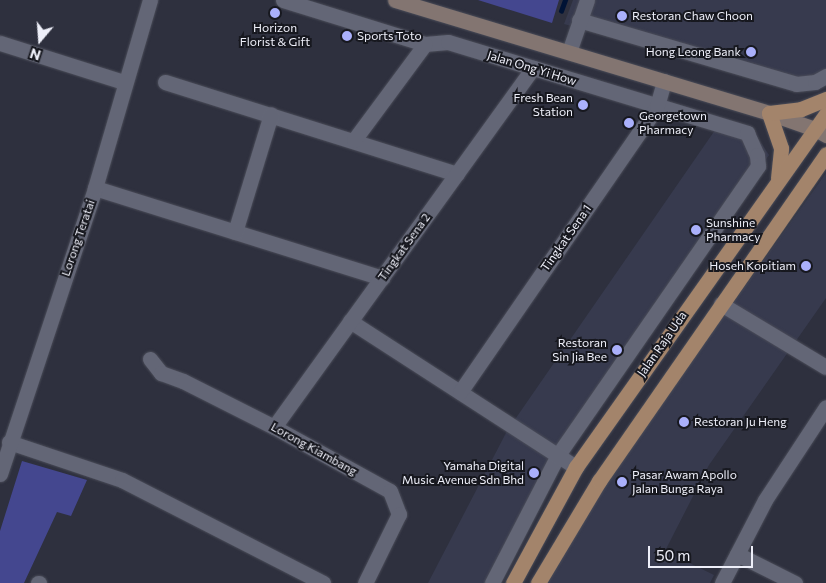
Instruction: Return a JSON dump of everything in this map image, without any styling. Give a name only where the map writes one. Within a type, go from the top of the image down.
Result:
[{"type":"main road","name":"Jalan Ong Yi How","points":[[395,0],[769,113],[820,132]]},
{"type":"main road","points":[[777,181],[781,148],[769,113],[801,108],[826,99]]},
{"type":"main road","name":"Jalan Raja Uda","points":[[513,583],[576,467],[777,181],[820,132],[826,114]]},
{"type":"main road","name":"Jalan Raja Uda","points":[[540,580],[600,481],[826,154]]},
{"type":"main road","points":[[521,567],[540,580]]},
{"type":"street","name":"Lorong Teratai","points":[[0,474],[94,188],[124,82],[150,0]]},
{"type":"street","name":"Jalan Ong Yi How","points":[[283,0],[425,44],[448,42],[747,133],[757,154],[758,166]]},
{"type":"street","points":[[569,52],[587,0]]},
{"type":"street","points":[[448,42],[456,18]]},
{"type":"street","points":[[579,20],[796,84],[815,82],[826,76]]},
{"type":"street","points":[[0,44],[124,82]]},
{"type":"street","points":[[354,140],[425,44]]},
{"type":"street","name":"Tingkat Sena 2","points":[[274,427],[533,68]]},
{"type":"street","name":"Tingkat Sena 1","points":[[460,392],[657,106],[664,81]]},
{"type":"street","points":[[165,82],[457,174]]},
{"type":"street","points":[[234,232],[271,114]]},
{"type":"street","name":"Jalan Raja Uda","points":[[492,583],[558,455],[758,166]]},
{"type":"street","points":[[94,188],[382,278]]},
{"type":"street","points":[[721,304],[826,367]]},
{"type":"street","points":[[350,321],[576,467]]},
{"type":"street","name":"Lorong Kiambang","points":[[150,359],[161,373],[183,381],[274,427],[390,491],[399,514],[365,583]]},
{"type":"street","points":[[722,583],[765,500],[826,407]]},
{"type":"street","points":[[10,442],[122,480],[323,583]]},
{"type":"street","points":[[737,554],[795,583]]},
{"type":"shaded area","points":[[478,0],[559,0],[552,23]]},
{"type":"shaded area","points":[[573,0],[826,0],[826,84],[794,89],[564,24]]},
{"type":"shaded area","points":[[722,120],[752,129],[769,155],[567,450],[499,583],[428,583],[507,431]]},
{"type":"shaded area","points":[[826,173],[826,298],[709,465],[665,551],[714,575],[710,583],[541,583],[669,386],[723,317]]},
{"type":"shaded area","points":[[22,461],[87,480],[71,516],[57,512],[24,583],[0,583],[0,531]]},
{"type":"waterway","points":[[561,11],[565,0]]},
{"type":"place","name":"Horizon Florist & Gift","points":[[275,13]]},
{"type":"place","name":"Restoran Chaw Choon","points":[[622,16]]},
{"type":"place","name":"Sports Toto","points":[[347,36]]},
{"type":"place","name":"Hong Leong Bank","points":[[751,52]]},
{"type":"place","name":"Fresh Bean Station","points":[[583,105]]},
{"type":"place","name":"Georgetown Pharmacy","points":[[629,123]]},
{"type":"place","name":"Sunshine Pharmacy","points":[[696,230]]},
{"type":"place","name":"Hoseh Kopitiam","points":[[806,266]]},
{"type":"place","name":"Restoran Sin Jia Bee","points":[[617,350]]},
{"type":"place","name":"Restoran Ju Heng","points":[[684,422]]},
{"type":"place","name":"Yamaha Digital Music Avenue Sdn Bhd","points":[[534,473]]},
{"type":"place","name":"Pasar Awam Apollo Jalan Bunga Raya","points":[[622,482]]}]
